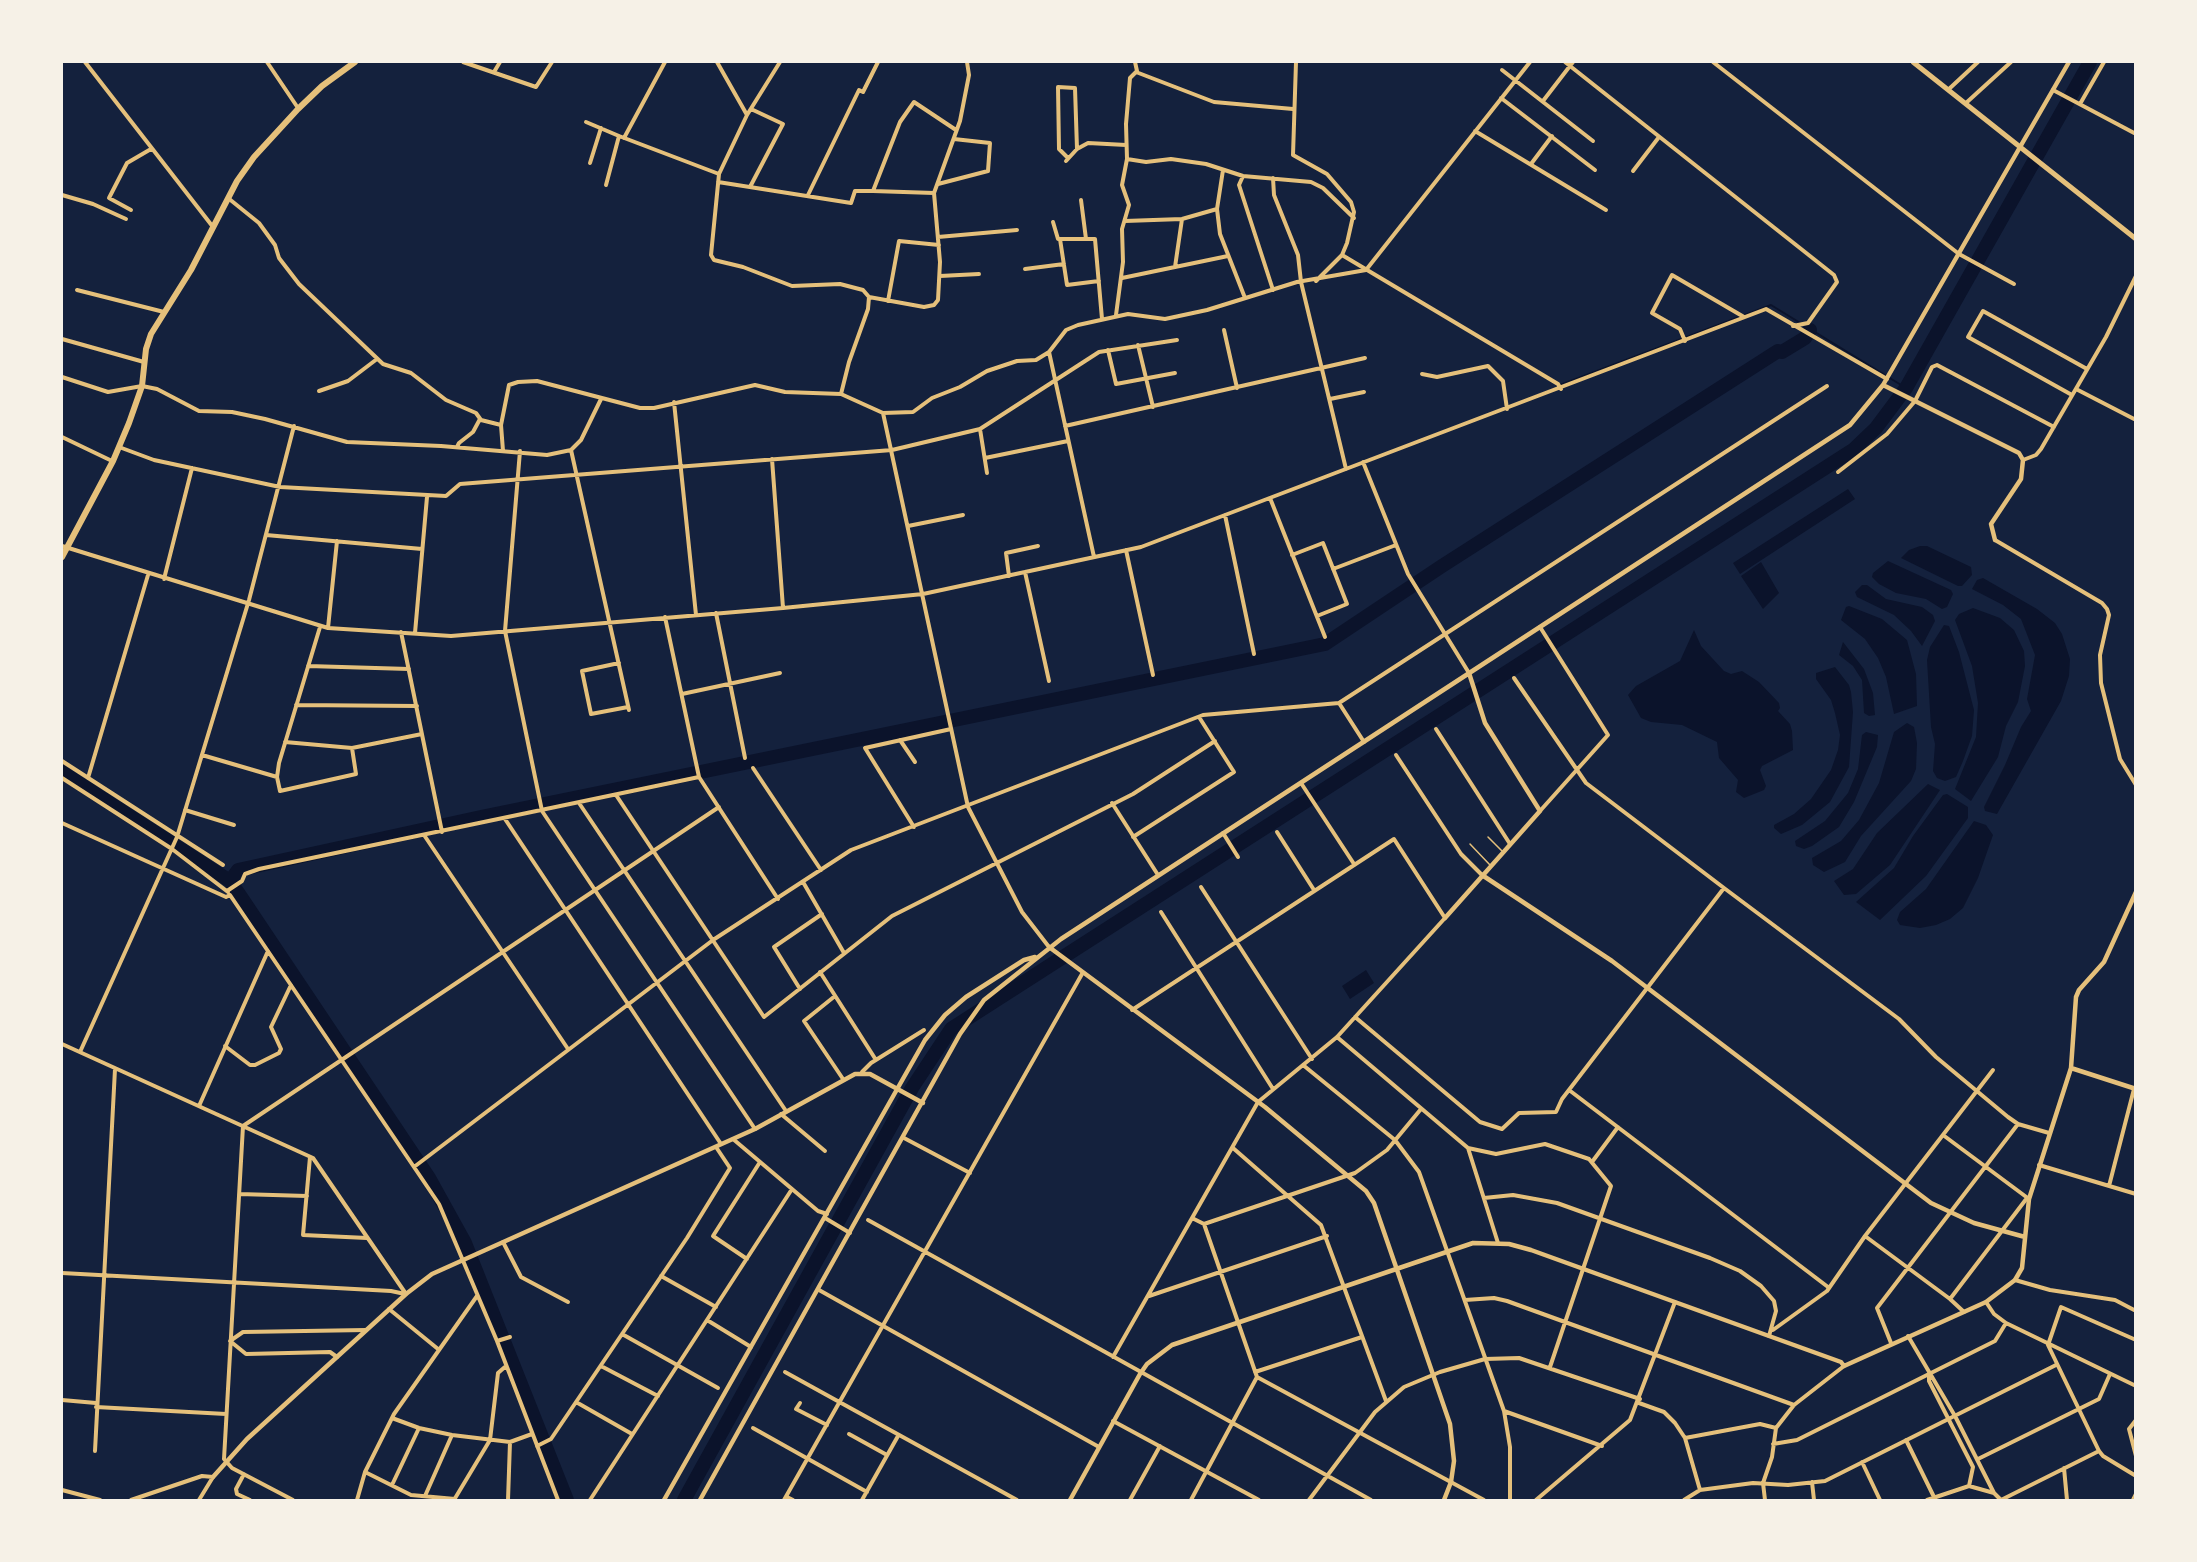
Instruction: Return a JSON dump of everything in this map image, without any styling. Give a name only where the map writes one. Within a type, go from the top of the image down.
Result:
[{"type":"main road","points":[[62,557],[64,548],[119,447],[142,386],[148,342],[191,270],[228,197],[254,157],[298,109],[322,86],[354,62]]},
{"type":"main road","points":[[1913,62],[2136,239]]},
{"type":"street","points":[[85,62],[213,228]]},
{"type":"street","points":[[267,62],[298,109]]},
{"type":"street","points":[[463,62],[536,87],[552,62]]},
{"type":"street","points":[[494,72],[500,62]]},
{"type":"street","points":[[606,185],[622,137],[665,62]]},
{"type":"street","points":[[717,62],[747,116]]},
{"type":"street","points":[[780,62],[747,116],[719,174],[711,255],[714,260],[743,267],[792,286],[840,284],[863,290],[869,297],[924,307],[934,305],[938,300],[939,237],[934,193],[960,120],[969,75],[967,62]]},
{"type":"street","points":[[808,195],[859,90],[863,92],[878,62]]},
{"type":"street","points":[[1135,62],[1136,72]]},
{"type":"street","points":[[1296,62],[1293,155],[1334,180],[1351,202],[1354,218],[1342,255],[1316,280]]},
{"type":"street","points":[[503,451],[501,425],[509,385],[518,382],[537,381],[640,408],[755,385],[785,392],[841,394],[883,413],[913,412],[932,398],[960,387],[987,371],[1017,361],[1036,360],[1049,352],[1066,330],[1128,314],[1165,319],[1301,282],[1366,270],[1530,62]]},
{"type":"street","points":[[1565,62],[1571,63],[1659,137],[1834,275],[1837,282],[1808,323],[1792,326]]},
{"type":"street","points":[[1713,62],[1959,254],[2014,284]]},
{"type":"street","points":[[1949,89],[1978,62]]},
{"type":"street","points":[[1966,103],[2011,62]]},
{"type":"street","points":[[700,1500],[904,1138],[921,1102],[984,1000],[1049,948],[1158,875],[1838,435],[1861,415],[1887,379],[2069,62]]},
{"type":"street","points":[[2080,104],[2104,62]]},
{"type":"street","points":[[1543,101],[1571,63]]},
{"type":"street","points":[[1503,70],[1593,141]]},
{"type":"street","points":[[1136,72],[1156,77],[1214,102],[1293,109]]},
{"type":"street","points":[[1116,316],[1122,278],[1125,220],[1129,205],[1122,184],[1127,159],[1130,78],[1136,72]]},
{"type":"street","points":[[1077,149],[1076,87],[1058,87],[1059,150],[1067,160],[1077,149],[1097,142],[1126,145]]},
{"type":"street","points":[[2053,90],[2136,134]]},
{"type":"street","points":[[1501,98],[1595,170]]},
{"type":"street","points":[[873,191],[900,122],[914,102],[956,130]]},
{"type":"street","points":[[750,187],[783,124],[751,109]]},
{"type":"street","points":[[586,122],[719,174]]},
{"type":"street","points":[[590,163],[600,128]]},
{"type":"street","points":[[1475,131],[1606,210]]},
{"type":"street","points":[[1532,164],[1552,136]]},
{"type":"street","points":[[1633,171],[1659,137]]},
{"type":"street","points":[[938,184],[988,171],[990,143],[954,139]]},
{"type":"street","points":[[131,210],[109,198],[127,163],[151,149]]},
{"type":"street","points":[[1127,159],[1146,162],[1171,159],[1206,164],[1243,176],[1311,182],[1323,188],[1354,218]]},
{"type":"street","points":[[1223,170],[1217,208],[1220,234],[1245,298]]},
{"type":"street","points":[[1243,176],[1239,185],[1273,290]]},
{"type":"street","points":[[1273,178],[1274,195],[1298,255],[1301,282],[1346,469]]},
{"type":"street","points":[[718,182],[851,203],[855,191],[934,193]]},
{"type":"street","points":[[62,195],[93,204],[126,219]]},
{"type":"street","points":[[228,197],[259,223],[275,245],[279,258],[299,284],[383,364],[411,373],[446,400],[476,413],[480,419],[501,425]]},
{"type":"street","points":[[1081,200],[1086,239]]},
{"type":"street","points":[[1125,220],[1182,219],[1217,208]]},
{"type":"street","points":[[1175,267],[1182,219]]},
{"type":"street","points":[[1053,222],[1055,236],[1060,239],[1095,239],[1102,319]]},
{"type":"street","points":[[939,237],[1017,230]]},
{"type":"street","points":[[1060,239],[1066,285],[1099,281]]},
{"type":"street","points":[[888,301],[899,241],[939,245]]},
{"type":"street","points":[[1342,255],[1562,388]]},
{"type":"street","points":[[1122,278],[1228,256]]},
{"type":"street","points":[[1025,269],[1064,264]]},
{"type":"street","points":[[940,276],[979,274]]},
{"type":"street","points":[[1685,341],[1680,330],[1652,313],[1671,275],[1745,317]]},
{"type":"street","points":[[2023,460],[2036,455],[2054,427],[2136,276]]},
{"type":"street","points":[[77,290],[164,312]]},
{"type":"street","points":[[841,394],[849,362],[868,309],[869,297]]},
{"type":"street","points":[[64,548],[328,628],[451,636],[783,608],[923,594],[1126,550],[1507,409],[1766,309],[1887,379]]},
{"type":"street","points":[[2073,395],[1968,337],[1983,310],[2087,369]]},
{"type":"street","points":[[1224,330],[1237,388]]},
{"type":"street","points":[[62,339],[144,362]]},
{"type":"street","points":[[119,447],[154,460],[280,487],[427,497],[446,496],[460,484],[892,450],[980,429],[1099,352],[1177,340]]},
{"type":"street","points":[[1138,345],[1153,407]]},
{"type":"street","points":[[1108,350],[1116,384],[1175,373]]},
{"type":"street","points":[[1049,352],[1094,557]]},
{"type":"street","points":[[319,391],[348,381],[377,358]]},
{"type":"street","points":[[1065,426],[1365,358]]},
{"type":"street","points":[[1839,472],[1874,447],[1912,400],[1932,367],[1939,364],[2054,427]]},
{"type":"street","points":[[1422,374],[1437,377],[1488,366],[1503,381],[1507,409]]},
{"type":"street","points":[[62,377],[108,392],[142,386],[157,389],[199,411],[232,412],[294,426],[317,436],[346,442],[547,454],[571,450],[581,440],[601,399]]},
{"type":"street","points":[[1883,385],[2010,447],[2023,460]]},
{"type":"street","points":[[414,1167],[713,940],[851,850],[1200,717],[1339,703],[1827,386]]},
{"type":"street","points":[[2076,389],[2136,420]]},
{"type":"street","points":[[1330,399],[1364,392]]},
{"type":"street","points":[[674,402],[683,466],[696,615]]},
{"type":"street","points":[[883,413],[968,807],[996,862],[1022,912],[1049,948],[1131,1011],[1258,1102],[1366,1191],[1374,1203],[1433,1374],[1452,1437],[1454,1461],[1451,1482],[1444,1500]]},
{"type":"street","points":[[457,447],[473,432],[480,419]]},
{"type":"street","points":[[80,1052],[177,837],[247,605],[280,487],[294,426]]},
{"type":"street","points":[[980,429],[987,473]]},
{"type":"street","points":[[62,437],[113,461]]},
{"type":"street","points":[[985,458],[1068,441]]},
{"type":"street","points":[[571,450],[611,622],[629,709],[591,714],[582,671],[619,663]]},
{"type":"street","points":[[520,451],[505,631],[542,811],[755,1129]]},
{"type":"street","points":[[772,459],[783,608]]},
{"type":"street","points":[[2023,460],[2021,479],[1991,524],[1995,540],[2102,603],[2107,609],[2109,615],[2100,656],[2101,683],[2120,759],[2136,785]]},
{"type":"street","points":[[1363,462],[1416,590],[1469,673],[1490,733],[1540,810]]},
{"type":"street","points":[[164,579],[192,468]]},
{"type":"street","points":[[415,633],[427,497]]},
{"type":"street","points":[[1270,498],[1325,637]]},
{"type":"street","points":[[908,526],[963,514]]},
{"type":"street","points":[[1225,515],[1254,654]]},
{"type":"street","points":[[266,535],[422,549]]},
{"type":"street","points":[[328,628],[337,542]]},
{"type":"street","points":[[1292,555],[1323,543],[1347,604],[1317,616]]},
{"type":"street","points":[[1333,569],[1396,545]]},
{"type":"street","points":[[1010,576],[1006,553],[1038,546]]},
{"type":"street","points":[[1126,550],[1153,675]]},
{"type":"street","points":[[1025,572],[1049,681]]},
{"type":"street","points":[[88,778],[148,574]]},
{"type":"street","points":[[716,613],[745,758]]},
{"type":"street","points":[[665,617],[699,777],[778,899]]},
{"type":"street","points":[[320,627],[285,742],[277,777],[280,790],[356,774],[352,748]]},
{"type":"street","points":[[1113,1357],[1258,1102],[1337,1037],[1608,735],[1540,627]]},
{"type":"street","points":[[401,632],[442,832]]},
{"type":"street","points":[[308,666],[409,669]]},
{"type":"street","points":[[682,694],[780,673]]},
{"type":"street","points":[[1514,678],[1575,771],[1586,783],[1899,1019],[1936,1057],[2018,1124],[2049,1133]]},
{"type":"street","points":[[1339,703],[1364,742]]},
{"type":"street","points":[[296,705],[417,706]]},
{"type":"street","points":[[1133,837],[1234,772],[1200,717]]},
{"type":"street","points":[[914,827],[865,747],[951,728]]},
{"type":"street","points":[[1436,729],[1510,843]]},
{"type":"street","points":[[285,742],[352,748],[422,734]]},
{"type":"street","points":[[900,740],[915,762]]},
{"type":"street","points":[[616,795],[764,1017],[892,916],[1133,794],[1215,741]]},
{"type":"street","points":[[1396,755],[1461,854],[1482,875],[1565,928],[1647,987],[1905,1185],[1950,1213],[2001,1232],[2025,1237]]},
{"type":"street","points":[[202,756],[277,777]]},
{"type":"street","points":[[62,761],[223,865]]},
{"type":"street","points":[[753,768],[821,870]]},
{"type":"street","points":[[62,823],[226,897],[242,881],[245,874],[259,869],[699,777]]},
{"type":"street","points":[[62,780],[172,849],[229,892],[414,1167],[450,1227],[558,1500]]},
{"type":"street","points":[[1301,783],[1354,864]]},
{"type":"street","points":[[579,803],[784,1113],[825,1151]]},
{"type":"street","points":[[1112,803],[1158,875]]},
{"type":"street","points":[[243,1126],[719,807]]},
{"type":"street","points":[[185,810],[234,825]]},
{"type":"street","points":[[505,819],[722,1144]]},
{"type":"street","points":[[1277,832],[1314,890]]},
{"type":"street","points":[[1223,833],[1239,857]]},
{"type":"street","points":[[424,835],[568,1049]]},
{"type":"street","points":[[1131,1011],[1196,966],[1394,839],[1445,918]]},
{"type":"street","points":[[803,882],[844,953]]},
{"type":"street","points":[[1201,887],[1312,1059]]},
{"type":"street","points":[[1355,1017],[1480,1122],[1502,1129],[1519,1113],[1556,1112],[1569,1090],[1724,888]]},
{"type":"street","points":[[1765,1500],[1763,1483],[1776,1428],[1794,1405],[1844,1366],[1986,1302],[2015,1280],[2022,1268],[2028,1199],[2071,1068],[2076,997],[2079,990],[2104,962],[2136,892]]},
{"type":"street","points":[[1161,912],[1273,1089]]},
{"type":"street","points":[[800,989],[774,947],[822,914]]},
{"type":"street","points":[[198,1106],[268,951]]},
{"type":"street","points":[[664,1500],[925,1040],[945,1015],[985,984],[1024,960],[1038,956]]},
{"type":"street","points":[[820,972],[876,1060]]},
{"type":"street","points":[[793,1500],[786,1499],[1082,974]]},
{"type":"street","points":[[225,1046],[250,1065],[255,1065],[279,1053],[281,1049],[271,1027],[291,985]]},
{"type":"street","points":[[835,996],[804,1021],[843,1079]]},
{"type":"street","points":[[199,1500],[213,1477],[247,1439],[425,1278],[755,1129],[843,1079],[862,1072],[876,1060],[924,1030]]},
{"type":"street","points":[[1337,1037],[1468,1148],[1496,1154],[1545,1144],[1588,1159],[1611,1186],[1550,1367]]},
{"type":"street","points":[[62,1044],[310,1156],[405,1294]]},
{"type":"street","points":[[1303,1065],[1395,1140],[1419,1172],[1504,1411],[1510,1447],[1510,1500]]},
{"type":"street","points":[[2071,1068],[2135,1089],[2109,1186]]},
{"type":"street","points":[[94,1451],[115,1069]]},
{"type":"street","points":[[1769,1336],[1773,1330],[1827,1291],[1865,1236],[1993,1070]]},
{"type":"street","points":[[862,1072],[921,1102]]},
{"type":"street","points":[[1569,1090],[1828,1287]]},
{"type":"street","points":[[1204,1224],[1349,1175],[1371,1164],[1421,1109]]},
{"type":"street","points":[[1891,1343],[1877,1308],[2018,1124]]},
{"type":"street","points":[[243,1126],[224,1455],[226,1462],[244,1474],[293,1500]]},
{"type":"street","points":[[1592,1162],[1618,1127]]},
{"type":"street","points":[[1943,1135],[2028,1199]]},
{"type":"street","points":[[904,1138],[970,1173]]},
{"type":"street","points":[[733,1139],[818,1211],[851,1233]]},
{"type":"street","points":[[537,1446],[551,1439],[661,1276],[730,1168],[716,1147]]},
{"type":"street","points":[[1233,1148],[1313,1215],[1327,1236],[1386,1401]]},
{"type":"street","points":[[1468,1148],[1498,1243]]},
{"type":"street","points":[[310,1156],[303,1235],[368,1238]]},
{"type":"street","points":[[747,1259],[713,1236],[760,1162]]},
{"type":"street","points":[[2039,1165],[2136,1194]]},
{"type":"street","points":[[590,1500],[792,1189]]},
{"type":"street","points":[[239,1194],[307,1196]]},
{"type":"street","points":[[1484,1198],[1513,1195],[1533,1197],[1710,1258],[1740,1271],[1761,1286],[1773,1301],[1776,1311],[1773,1330]]},
{"type":"street","points":[[1950,1299],[2028,1199]]},
{"type":"street","points":[[1192,1218],[1204,1224],[1256,1375],[1484,1500]]},
{"type":"street","points":[[868,1220],[1140,1374],[1371,1500]]},
{"type":"street","points":[[1148,1297],[1327,1236]]},
{"type":"street","points":[[1865,1236],[1909,1267],[1964,1312]]},
{"type":"street","points":[[504,1242],[521,1277],[568,1302]]},
{"type":"street","points":[[1070,1500],[1140,1374],[1147,1364],[1172,1345],[1237,1321],[1473,1243],[1498,1243],[1532,1250],[1841,1362],[1844,1366]]},
{"type":"street","points":[[62,1273],[391,1290],[405,1294]]},
{"type":"street","points":[[661,1276],[716,1307]]},
{"type":"street","points":[[2015,1280],[2050,1290],[2115,1300],[2136,1311]]},
{"type":"street","points":[[819,1290],[1099,1447]]},
{"type":"street","points":[[357,1500],[365,1472],[392,1418],[477,1296]]},
{"type":"street","points":[[1465,1300],[1494,1298],[1794,1405]]},
{"type":"street","points":[[1536,1500],[1630,1420],[1675,1302]]},
{"type":"street","points":[[1986,1302],[1994,1314],[2006,1323],[2136,1386]]},
{"type":"street","points":[[2136,1340],[2061,1307],[2048,1345],[2099,1451],[2103,1456],[2136,1476]]},
{"type":"street","points":[[389,1309],[438,1349]]},
{"type":"street","points":[[707,1320],[751,1347]]},
{"type":"street","points":[[1773,1444],[1797,1440],[1995,1341],[2006,1323]]},
{"type":"street","points":[[230,1341],[243,1332],[367,1330]]},
{"type":"street","points":[[622,1334],[718,1388]]},
{"type":"street","points":[[1908,1336],[1973,1467],[1969,1486]]},
{"type":"street","points":[[497,1341],[510,1337]]},
{"type":"street","points":[[1191,1500],[1256,1375],[1362,1337]]},
{"type":"street","points":[[230,1341],[246,1353],[330,1352],[337,1357]]},
{"type":"street","points":[[1309,1500],[1359,1432],[1386,1401],[1404,1387],[1433,1374],[1485,1359],[1519,1358],[1550,1367],[1664,1412],[1685,1438],[1700,1490]]},
{"type":"street","points":[[1684,1500],[1700,1490],[1763,1483],[1788,1485],[1825,1481],[2056,1365]]},
{"type":"street","points":[[365,1472],[411,1495],[454,1500],[490,1440],[498,1374],[506,1366]]},
{"type":"street","points":[[600,1366],[658,1396]]},
{"type":"street","points":[[785,1372],[839,1404],[1017,1500]]},
{"type":"street","points":[[1978,1459],[2099,1399],[2110,1374]]},
{"type":"street","points":[[1929,1375],[1934,1377],[1994,1493],[2001,1500],[2099,1451]]},
{"type":"street","points":[[62,1400],[96,1405],[226,1414]]},
{"type":"street","points":[[576,1402],[633,1434]]},
{"type":"street","points":[[800,1403],[796,1409],[827,1426]]},
{"type":"street","points":[[1504,1411],[1602,1446]]},
{"type":"street","points":[[392,1418],[419,1428],[490,1440],[510,1442],[532,1434]]},
{"type":"street","points":[[2136,1420],[2129,1429],[2136,1456]]},
{"type":"street","points":[[1113,1421],[1259,1500]]},
{"type":"street","points":[[1685,1438],[1760,1424],[1776,1428]]},
{"type":"street","points":[[392,1485],[419,1428]]},
{"type":"street","points":[[753,1428],[867,1492]]},
{"type":"street","points":[[849,1434],[887,1455]]},
{"type":"street","points":[[425,1496],[452,1435]]},
{"type":"street","points":[[862,1500],[898,1436]]},
{"type":"street","points":[[1906,1440],[1934,1497]]},
{"type":"street","points":[[508,1500],[510,1442]]},
{"type":"street","points":[[1130,1500],[1160,1446]]},
{"type":"street","points":[[1862,1462],[1881,1500]]},
{"type":"street","points":[[2064,1468],[2067,1500]]},
{"type":"street","points":[[244,1474],[236,1490],[237,1494],[250,1500]]},
{"type":"street","points":[[131,1500],[202,1476],[213,1477]]},
{"type":"street","points":[[1812,1482],[1814,1500]]},
{"type":"street","points":[[1927,1500],[1969,1486],[1994,1493]]},
{"type":"street","points":[[62,1490],[100,1500]]},
{"type":"street","points":[[1242,1500],[1247,1494]]},
{"type":"street","points":[[2133,1500],[2136,1494]]},
{"type":"lane","points":[[1488,837],[1503,852]]},
{"type":"lane","points":[[1470,844],[1490,866]]},
{"type":"water","points":[[1848,489],[1855,499],[1740,574],[1733,563]]},
{"type":"water","points":[[1927,546],[1971,567],[1972,575],[1962,586],[1958,586],[1901,558],[1909,550]]},
{"type":"water","points":[[1888,561],[1951,590],[1953,594],[1947,607],[1942,609],[1926,599],[1896,593],[1879,584],[1872,577],[1873,573]]},
{"type":"water","points":[[1761,562],[1779,593],[1763,609],[1741,576]]},
{"type":"water","points":[[1983,578],[2037,609],[2055,623],[2062,634],[2070,659],[2069,676],[2061,701],[1997,814],[1985,811],[1984,807],[2021,727],[2031,711],[2027,699],[2035,655],[2021,619],[2003,605],[1972,589],[1977,580]]},
{"type":"water","points":[[1862,585],[1867,585],[1886,599],[1922,607],[1933,615],[1935,621],[1922,646],[1911,631],[1894,615],[1857,597],[1855,592]]},
{"type":"water","points":[[1849,606],[1882,619],[1907,640],[1916,674],[1917,706],[1894,714],[1886,677],[1878,658],[1865,639],[1841,620],[1846,607]]},
{"type":"water","points":[[1973,608],[2000,618],[2014,630],[2024,651],[2025,666],[2018,702],[2006,726],[1998,757],[1971,801],[1955,789],[1976,737],[1978,703],[1972,666],[1955,620],[1959,614]]},
{"type":"water","points":[[1944,625],[1949,626],[1959,652],[1974,710],[1972,736],[1963,761],[1956,777],[1945,781],[1937,778],[1933,771],[1935,744],[1931,727],[1927,660],[1930,647]]},
{"type":"water","points":[[1694,630],[1701,646],[1724,671],[1731,674],[1742,671],[1759,682],[1779,703],[1778,711],[1790,724],[1793,750],[1762,766],[1760,770],[1766,786],[1764,790],[1744,798],[1736,792],[1738,780],[1719,758],[1717,742],[1682,725],[1651,722],[1641,718],[1628,695],[1636,686],[1680,661]]},
{"type":"water","points":[[1843,642],[1864,669],[1873,693],[1875,715],[1869,716],[1864,713],[1862,680],[1853,666],[1839,655]]},
{"type":"water","points":[[1835,667],[1849,685],[1851,692],[1853,712],[1849,767],[1830,802],[1802,825],[1781,834],[1774,828],[1774,825],[1794,814],[1811,799],[1831,770],[1838,750],[1840,735],[1831,700],[1816,679],[1816,673]]},
{"type":"water","points":[[1907,723],[1914,727],[1917,743],[1916,769],[1911,781],[1861,836],[1845,862],[1824,872],[1813,865],[1812,858],[1841,841],[1859,820],[1879,783],[1894,732]]},
{"type":"water","points":[[1866,732],[1878,735],[1877,747],[1854,802],[1839,827],[1812,846],[1804,849],[1796,846],[1795,841],[1825,821],[1848,793],[1858,769],[1862,735]]},
{"type":"water","points":[[1928,784],[1940,790],[1890,865],[1856,894],[1844,895],[1834,881],[1853,869],[1877,833]]},
{"type":"water","points":[[1947,794],[1968,807],[1968,818],[1926,876],[1880,920],[1856,902],[1894,868],[1913,836],[1943,795]]},
{"type":"water","points":[[1974,821],[1986,825],[1993,835],[1978,878],[1963,908],[1950,919],[1936,925],[1920,928],[1900,925],[1897,920],[1900,912],[1926,889]]},
{"type":"water","points":[[1366,970],[1374,983],[1350,999],[1342,986]]},
{"type":"waterway","points":[[684,1500],[912,1088],[951,1029],[1853,450],[1876,428],[1906,388],[2090,62]]},
{"type":"waterway","points":[[1560,385],[1771,305],[1906,388]]},
{"type":"waterway","points":[[230,881],[238,870],[481,817],[1325,644],[1442,566],[1778,351],[1782,352],[1805,338],[1810,330]]},
{"type":"waterway","points":[[62,772],[230,881],[429,1178],[465,1243],[567,1500]]}]
